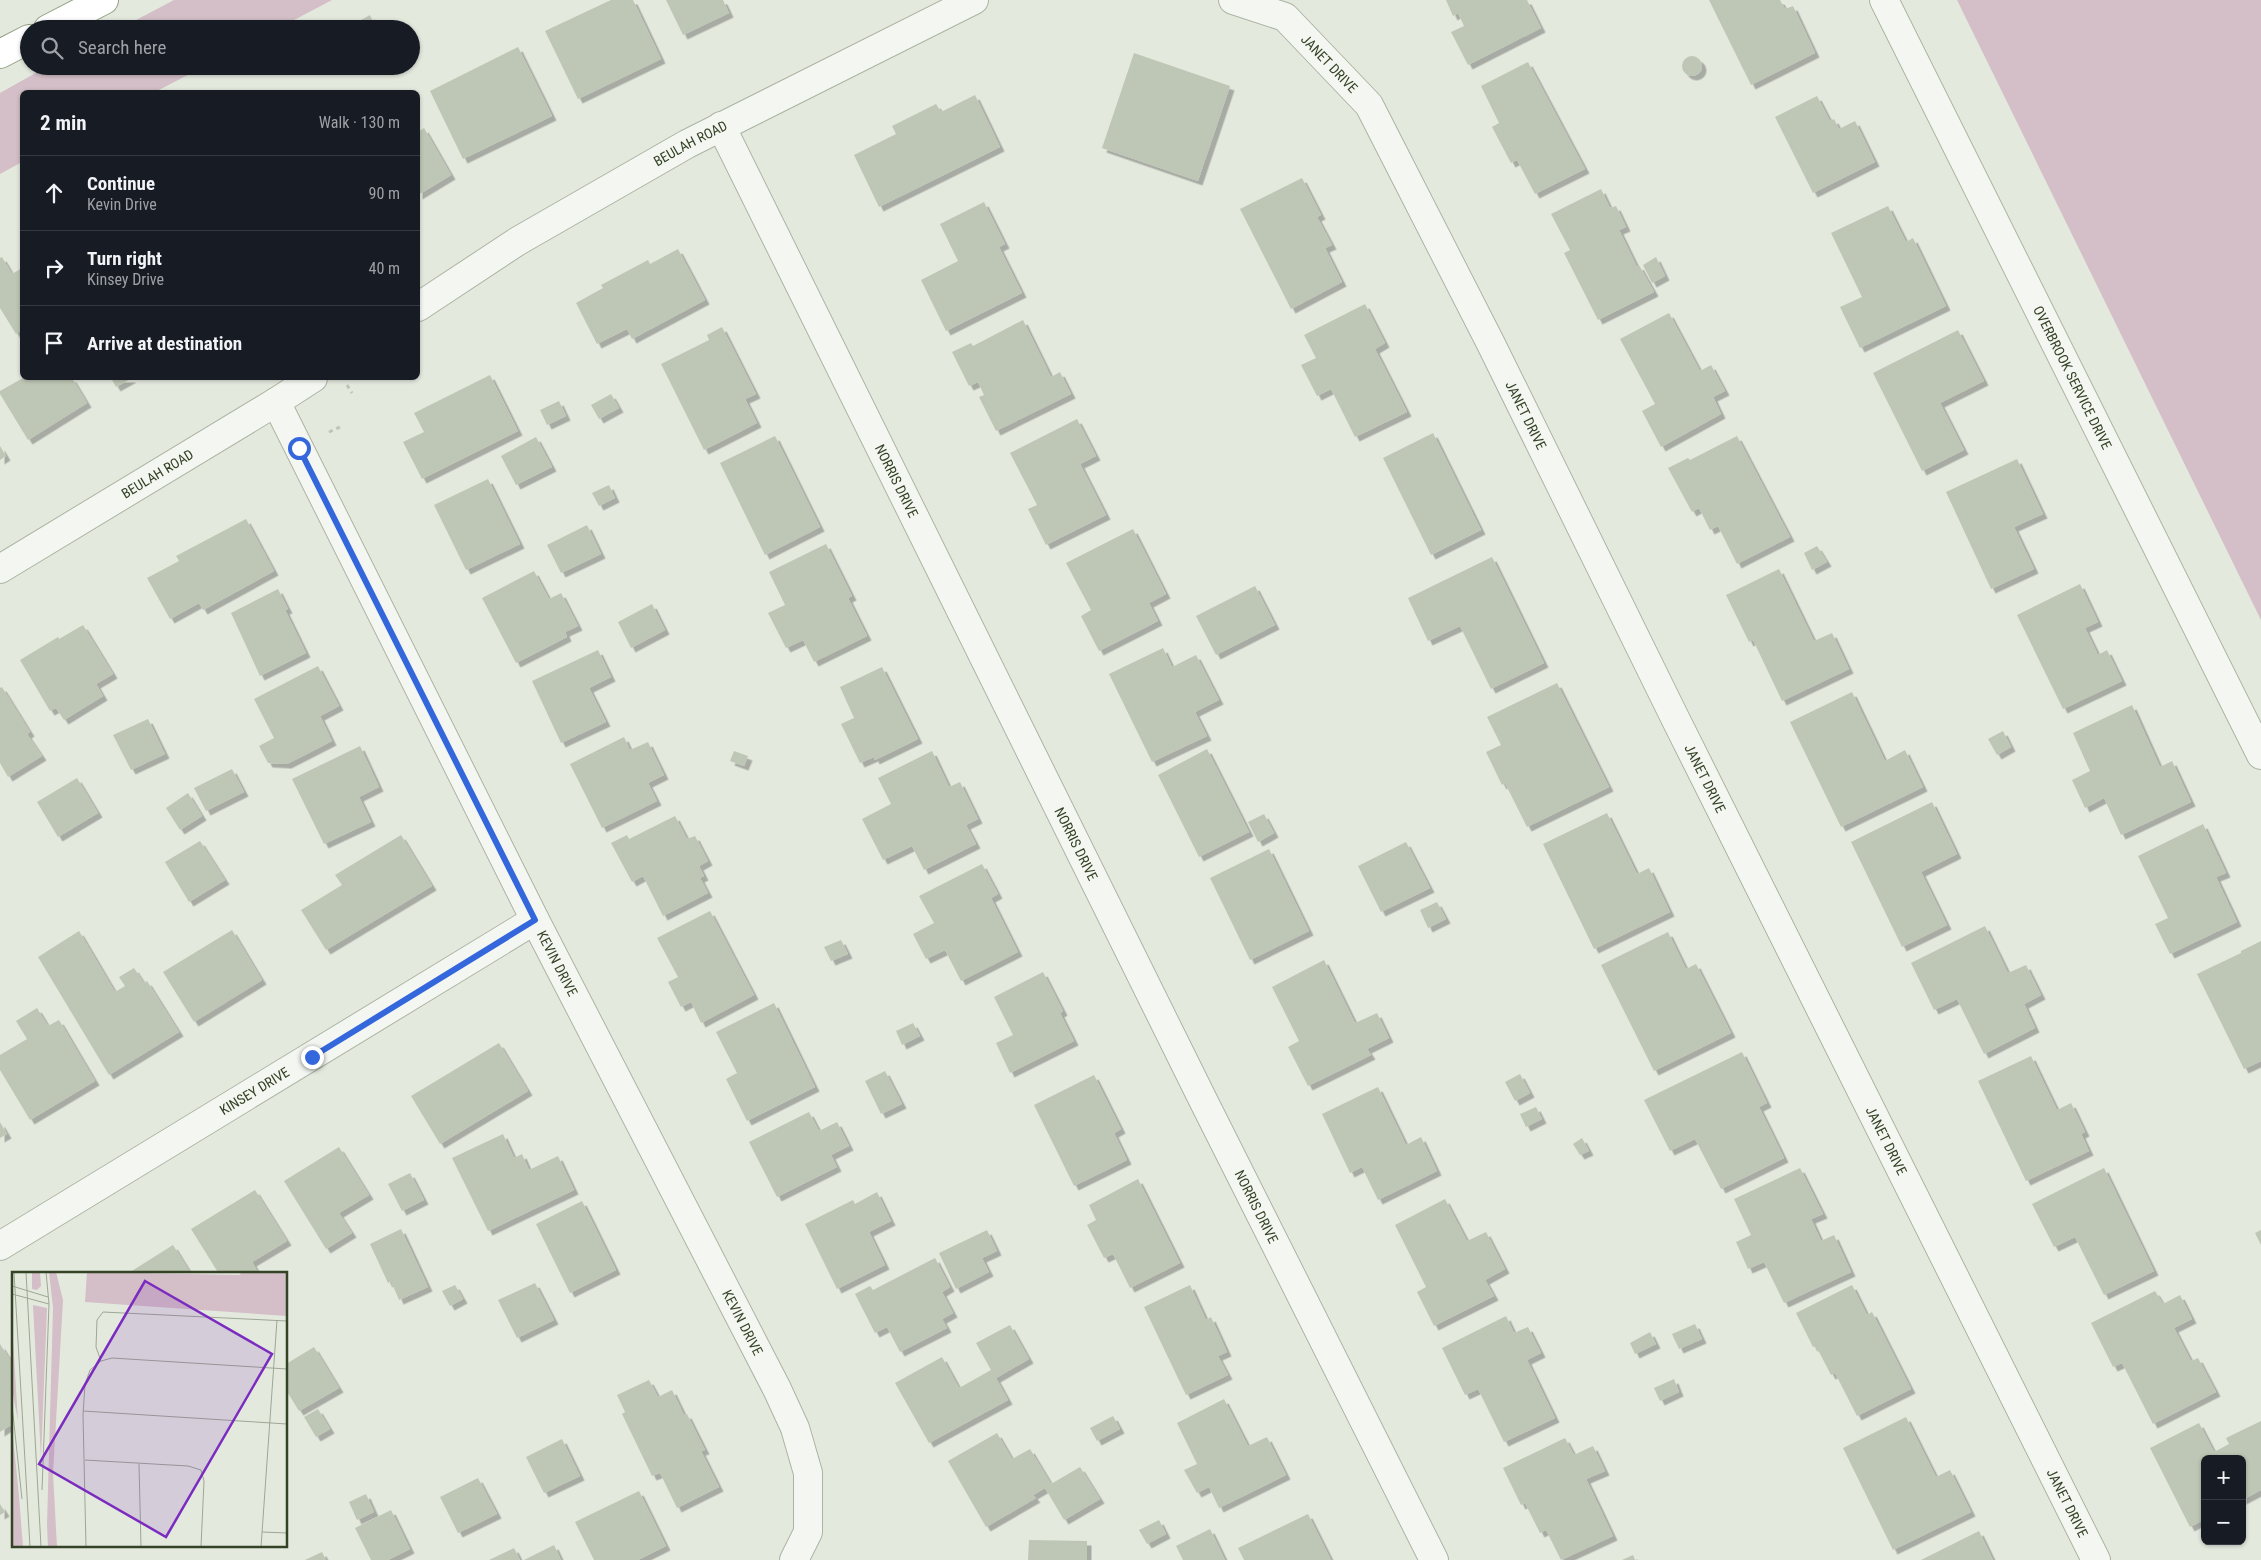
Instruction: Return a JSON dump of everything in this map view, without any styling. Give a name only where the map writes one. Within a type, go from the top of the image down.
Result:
[{"type":"highway","points":[[65,20],[104,0]]},
{"type":"highway","points":[[0,54],[20,44]]},
{"type":"street","name":"BEULAH ROAD","points":[[420,307],[518,241],[721,126],[974,0]]},
{"type":"street","points":[[1233,0],[1290,9]]},
{"type":"street","name":"OVERBROOK SERVICE DRIVE","points":[[1884,0],[2261,755]]},
{"type":"street","name":"JANET DRIVE","points":[[1290,9],[1369,106],[1491,344],[1674,716],[2096,1560]]},
{"type":"street","name":"NORRIS DRIVE","points":[[721,126],[1202,1098],[1434,1560]]},
{"type":"street","name":"BEULAH ROAD","points":[[0,569],[310,380]]},
{"type":"street","name":"KEVIN DRIVE","points":[[276,402],[535,920],[795,1428],[808,1474],[808,1532],[794,1560]]},
{"type":"street","name":"KINSEY DRIVE","points":[[0,1246],[535,920]]},
{"type":"path","points":[[345,383],[352,393]]},
{"type":"shaded area","points":[[174,0],[332,0],[294,20],[136,20]]},
{"type":"shaded area","points":[[1957,0],[2261,0],[2261,620]]},
{"type":"shaded area","points":[[32,75],[188,75],[159,90],[20,90],[20,163],[0,174],[0,93]]},
{"type":"building","points":[[611,0],[633,0],[661,59],[578,99],[545,31]]},
{"type":"building","points":[[666,0],[723,0],[729,13],[683,35]]},
{"type":"building","points":[[1446,0],[1527,0],[1541,28],[1468,65],[1451,32],[1464,26],[1458,13],[1453,16]]},
{"type":"building","points":[[1709,0],[1780,0],[1785,9],[1793,6],[1815,53],[1751,85]]},
{"type":"building","points":[[370,15],[372,20],[361,20]]},
{"type":"building","points":[[518,47],[552,116],[463,159],[430,91]]},
{"type":"building","points":[[1134,53],[1230,86],[1198,181],[1102,148]]},
{"type":"building","points":[[1692,56],[1699,59],[1702,66],[1699,73],[1692,76],[1685,73],[1682,66],[1685,59]]},
{"type":"building","points":[[1528,62],[1585,169],[1535,194],[1517,160],[1511,163],[1492,127],[1499,123],[1481,86]]},
{"type":"building","points":[[975,95],[1000,147],[879,207],[854,155],[896,134],[892,126],[936,104],[941,112]]},
{"type":"building","points":[[1817,96],[1830,121],[1834,119],[1839,129],[1855,121],[1875,162],[1813,193],[1775,117]]},
{"type":"building","points":[[424,128],[451,175],[420,194],[420,131]]},
{"type":"building","points":[[1302,178],[1321,215],[1317,217],[1332,245],[1325,248],[1342,282],[1291,309],[1240,209]]},
{"type":"building","points":[[1601,189],[1610,208],[1616,206],[1626,227],[1619,230],[1637,267],[1639,265],[1654,292],[1598,320],[1564,253],[1570,250],[1551,214]]},
{"type":"building","points":[[984,202],[1005,244],[999,247],[1022,293],[946,331],[921,280],[958,261],[940,224]]},
{"type":"building","points":[[1888,206],[1906,242],[1913,238],[1946,306],[1860,348],[1840,307],[1862,297],[1831,233]]},
{"type":"building","points":[[678,249],[705,300],[632,339],[627,329],[597,344],[576,303],[603,288],[601,285],[648,260],[650,264]]},
{"type":"building","points":[[2,257],[12,274],[20,269],[20,331],[16,334],[0,308],[0,258]]},
{"type":"building","points":[[1656,257],[1665,276],[1652,283],[1643,265]]},
{"type":"building","points":[[1365,304],[1385,343],[1375,349],[1407,412],[1355,437],[1331,389],[1317,396],[1301,365],[1316,358],[1304,335]]},
{"type":"building","points":[[1669,313],[1700,371],[1711,365],[1725,391],[1713,397],[1721,414],[1661,447],[1642,411],[1655,404],[1620,339]]},
{"type":"building","points":[[1023,320],[1051,377],[1060,372],[1071,394],[996,431],[979,397],[984,395],[978,382],[969,386],[952,352],[971,343],[973,346]]},
{"type":"building","points":[[722,327],[756,394],[745,399],[757,423],[704,450],[661,364],[709,340],[707,335]]},
{"type":"building","points":[[1958,330],[1984,381],[1940,403],[1964,450],[1922,471],[1873,373]]},
{"type":"building","points":[[490,375],[518,431],[422,479],[403,442],[424,432],[414,413]]},
{"type":"building","points":[[20,380],[73,380],[87,403],[28,440],[0,391]]},
{"type":"building","points":[[112,380],[128,380],[116,387]]},
{"type":"building","points":[[611,394],[619,408],[599,419],[591,405]]},
{"type":"building","points":[[559,401],[566,416],[547,425],[540,410]]},
{"type":"building","points":[[1077,419],[1096,456],[1080,464],[1106,515],[1046,545],[1028,509],[1037,505],[1010,453]]},
{"type":"building","points":[[1433,433],[1481,530],[1431,555],[1383,458]]},
{"type":"building","points":[[775,436],[820,527],[765,555],[720,463]]},
{"type":"building","points":[[1737,436],[1790,537],[1737,564],[1718,526],[1710,530],[1699,508],[1692,512],[1668,468],[1688,458],[1690,460]]},
{"type":"building","points":[[536,437],[552,467],[516,485],[501,456]]},
{"type":"building","points":[[0,446],[6,456],[0,460]]},
{"type":"building","points":[[2017,459],[2043,514],[2014,527],[2034,569],[1991,589],[1946,492]]},
{"type":"building","points":[[488,479],[520,544],[466,570],[434,505]]},
{"type":"building","points":[[609,485],[615,498],[599,506],[592,493]]},
{"type":"building","points":[[246,519],[274,571],[203,610],[199,603],[170,619],[147,578],[179,561],[176,556]]},
{"type":"building","points":[[587,525],[601,554],[561,573],[547,545]]},
{"type":"building","points":[[1133,529],[1166,594],[1149,603],[1158,621],[1099,651],[1081,616],[1091,610],[1066,563]]},
{"type":"building","points":[[826,544],[852,596],[848,598],[867,636],[814,662],[803,640],[786,648],[768,613],[785,605],[769,572]]},
{"type":"building","points":[[1817,546],[1827,562],[1812,570],[1804,553]]},
{"type":"building","points":[[1492,557],[1544,663],[1491,689],[1460,626],[1428,641],[1408,598]]},
{"type":"building","points":[[1779,569],[1814,641],[1832,633],[1849,669],[1782,701],[1753,640],[1749,642],[1726,595]]},
{"type":"building","points":[[534,571],[549,599],[561,593],[578,626],[565,632],[567,637],[516,663],[482,598]]},
{"type":"building","points":[[2080,584],[2098,622],[2085,628],[2098,655],[2107,650],[2122,681],[2063,709],[2017,615]]},
{"type":"building","points":[[1255,586],[1275,625],[1216,655],[1196,616]]},
{"type":"building","points":[[278,589],[288,609],[285,610],[306,653],[260,676],[231,613]]},
{"type":"building","points":[[652,604],[665,630],[631,648],[618,622]]},
{"type":"building","points":[[83,625],[113,674],[96,684],[103,696],[64,720],[56,708],[50,711],[20,660],[58,637],[59,639]]},
{"type":"building","points":[[1163,648],[1172,667],[1196,655],[1219,700],[1195,712],[1207,736],[1152,762],[1109,674]]},
{"type":"building","points":[[598,650],[611,677],[589,688],[606,722],[561,743],[532,681]]},
{"type":"building","points":[[318,666],[339,706],[320,716],[332,741],[287,764],[268,763],[259,746],[274,738],[254,699]]},
{"type":"building","points":[[882,667],[918,739],[875,760],[874,757],[860,763],[841,724],[854,718],[840,687]]},
{"type":"building","points":[[1557,683],[1609,787],[1527,827],[1505,783],[1502,785],[1486,752],[1501,745],[1487,717]]},
{"type":"building","points":[[2,687],[30,732],[27,734],[42,756],[8,777],[0,763],[0,688]]},
{"type":"building","points":[[1852,692],[1885,761],[1905,750],[1923,787],[1841,827],[1790,722]]},
{"type":"building","points":[[2132,705],[2160,767],[2172,761],[2191,802],[2121,835],[2104,798],[2085,808],[2072,780],[2090,771],[2073,733]]},
{"type":"building","points":[[148,719],[165,754],[131,770],[113,735]]},
{"type":"building","points":[[2003,731],[2011,747],[1997,755],[1988,739]]},
{"type":"building","points":[[624,737],[630,750],[648,742],[664,775],[648,783],[657,801],[602,828],[570,764]]},
{"type":"building","points":[[360,746],[379,787],[359,797],[371,822],[324,844],[292,779]]},
{"type":"building","points":[[1207,749],[1249,832],[1199,857],[1158,775]]},
{"type":"building","points":[[734,751],[748,756],[744,766],[730,761]]},
{"type":"building","points":[[932,751],[949,787],[960,782],[978,819],[966,825],[976,844],[924,870],[912,846],[883,860],[862,819],[891,804],[878,778]]},
{"type":"building","points":[[232,769],[244,792],[206,811],[194,788]]},
{"type":"building","points":[[77,778],[98,813],[58,837],[37,802]]},
{"type":"building","points":[[188,793],[202,816],[180,830],[166,808]]},
{"type":"building","points":[[1932,802],[1957,854],[1921,872],[1947,925],[1902,947],[1851,842]]},
{"type":"building","points":[[1607,813],[1637,874],[1649,868],[1670,912],[1594,949],[1543,844]]},
{"type":"building","points":[[1264,814],[1274,833],[1258,842],[1248,822]]},
{"type":"building","points":[[675,816],[687,839],[695,836],[708,861],[699,866],[704,876],[700,878],[708,893],[663,916],[643,876],[632,882],[611,843],[627,835],[629,839]]},
{"type":"building","points":[[2203,824],[2226,873],[2216,877],[2237,922],[2170,954],[2155,924],[2168,918],[2138,856]]},
{"type":"building","points":[[401,835],[432,886],[326,950],[301,910],[342,885],[335,875]]},
{"type":"building","points":[[200,841],[225,880],[189,902],[165,862]]},
{"type":"building","points":[[1406,842],[1430,888],[1381,912],[1358,866]]},
{"type":"building","points":[[1269,849],[1309,931],[1250,960],[1210,878]]},
{"type":"building","points":[[982,864],[998,894],[991,898],[1018,952],[961,981],[945,950],[926,959],[913,934],[934,923],[919,896]]},
{"type":"building","points":[[1437,902],[1446,919],[1428,928],[1420,910]]},
{"type":"building","points":[[710,911],[754,995],[701,1023],[691,1002],[681,1007],[668,982],[678,977],[657,938]]},
{"type":"building","points":[[1985,926],[2008,973],[2026,965],[2041,995],[2024,1004],[2035,1028],[1984,1054],[1957,999],[1934,1010],[1911,963]]},
{"type":"building","points":[[232,930],[262,980],[194,1022],[163,972]]},
{"type":"building","points":[[79,931],[115,992],[125,986],[119,977],[134,968],[144,983],[147,981],[179,1032],[109,1075],[38,957]]},
{"type":"building","points":[[1668,932],[1686,969],[1696,964],[1731,1033],[1654,1071],[1601,965]]},
{"type":"building","points":[[841,940],[848,954],[831,961],[824,947]]},
{"type":"building","points":[[2261,941],[2261,1061],[2244,1069],[2197,974]]},
{"type":"building","points":[[1324,960],[1355,1023],[1377,1013],[1389,1038],[1367,1049],[1371,1055],[1308,1086],[1288,1047],[1299,1041],[1272,987]]},
{"type":"building","points":[[1043,972],[1063,1011],[1060,1013],[1074,1041],[1010,1073],[996,1043],[1013,1035],[994,997]]},
{"type":"building","points":[[774,1003],[815,1087],[747,1121],[726,1079],[737,1073],[716,1032]]},
{"type":"building","points":[[37,1008],[48,1026],[59,1020],[95,1081],[30,1120],[0,1070],[0,1055],[27,1039],[16,1021]]},
{"type":"building","points":[[913,1023],[920,1036],[902,1045],[896,1031]]},
{"type":"building","points":[[499,1043],[528,1091],[440,1144],[411,1096]]},
{"type":"building","points":[[1742,1052],[1767,1103],[1759,1107],[1784,1158],[1721,1189],[1695,1139],[1670,1151],[1644,1100]]},
{"type":"building","points":[[2031,1056],[2057,1110],[2071,1103],[2085,1132],[2081,1134],[2089,1151],[2026,1181],[1978,1081]]},
{"type":"building","points":[[885,1071],[902,1104],[881,1114],[865,1081]]},
{"type":"building","points":[[1520,1074],[1530,1093],[1515,1101],[1505,1082]]},
{"type":"building","points":[[1094,1075],[1121,1129],[1114,1133],[1127,1160],[1074,1186],[1034,1105]]},
{"type":"building","points":[[1378,1087],[1406,1145],[1421,1137],[1437,1171],[1378,1200],[1362,1167],[1350,1173],[1322,1114]]},
{"type":"building","points":[[1536,1107],[1542,1119],[1526,1127],[1520,1114]]},
{"type":"building","points":[[809,1112],[819,1131],[837,1122],[849,1146],[831,1155],[837,1167],[777,1197],[749,1142]]},
{"type":"building","points":[[0,1122],[7,1134],[0,1138]]},
{"type":"building","points":[[503,1134],[514,1158],[522,1154],[529,1170],[558,1156],[574,1190],[488,1231],[452,1158]]},
{"type":"building","points":[[1582,1138],[1589,1151],[1580,1155],[1573,1144]]},
{"type":"building","points":[[339,1147],[369,1195],[339,1213],[352,1233],[326,1249],[284,1181]]},
{"type":"building","points":[[1800,1168],[1823,1214],[1811,1219],[1821,1241],[1834,1235],[1851,1272],[1784,1303],[1764,1262],[1748,1269],[1736,1242],[1751,1235],[1734,1199]]},
{"type":"building","points":[[2104,1168],[2154,1271],[2104,1295],[2075,1237],[2054,1247],[2032,1204]]},
{"type":"building","points":[[410,1173],[424,1200],[402,1211],[388,1184]]},
{"type":"building","points":[[1138,1179],[1180,1263],[1130,1288],[1113,1254],[1104,1258],[1087,1225],[1096,1220],[1089,1205]]},
{"type":"building","points":[[255,1190],[287,1241],[252,1262],[258,1272],[218,1272],[191,1229]]},
{"type":"building","points":[[877,1192],[891,1221],[869,1232],[885,1265],[837,1289],[805,1224],[853,1200],[855,1204]]},
{"type":"building","points":[[1445,1199],[1467,1241],[1486,1232],[1505,1269],[1485,1280],[1494,1296],[1434,1326],[1417,1292],[1426,1287],[1395,1225]]},
{"type":"building","points":[[582,1201],[616,1270],[570,1293],[536,1224]]},
{"type":"building","points":[[401,1229],[428,1287],[399,1300],[391,1281],[388,1283],[370,1244]]},
{"type":"building","points":[[987,1230],[997,1251],[982,1258],[989,1272],[956,1289],[939,1253]]},
{"type":"building","points":[[2261,1230],[2261,1245],[2255,1233]]},
{"type":"building","points":[[173,1245],[190,1272],[130,1272]]},
{"type":"building","points":[[935,1258],[950,1287],[942,1292],[953,1313],[942,1319],[947,1328],[900,1352],[887,1327],[875,1333],[855,1294],[870,1286],[873,1290]]},
{"type":"building","points":[[535,1283],[554,1320],[517,1338],[498,1300]]},
{"type":"building","points":[[455,1285],[463,1299],[450,1306],[442,1291]]},
{"type":"building","points":[[1190,1285],[1206,1320],[1211,1317],[1227,1352],[1218,1356],[1228,1375],[1186,1395],[1144,1307]]},
{"type":"building","points":[[1852,1285],[1867,1315],[1872,1312],[1911,1389],[1857,1416],[1835,1373],[1831,1375],[1816,1346],[1813,1347],[1796,1313]]},
{"type":"building","points":[[2155,1291],[2163,1304],[2180,1295],[2192,1319],[2174,1328],[2191,1361],[2198,1358],[2216,1392],[2153,1424],[2122,1363],[2113,1367],[2091,1323]]},
{"type":"building","points":[[1506,1316],[1514,1333],[1528,1327],[1541,1353],[1527,1360],[1555,1418],[1504,1442],[1478,1389],[1465,1395],[1442,1348]]},
{"type":"building","points":[[1695,1324],[1702,1339],[1679,1349],[1672,1334]]},
{"type":"building","points":[[1010,1325],[1029,1359],[996,1378],[1008,1400],[929,1443],[895,1383],[942,1357],[959,1388],[991,1370],[976,1343]]},
{"type":"building","points":[[1650,1332],[1656,1344],[1635,1354],[1630,1343]]},
{"type":"building","points":[[0,1344],[12,1363],[12,1424],[0,1432]]},
{"type":"building","points":[[314,1347],[339,1388],[299,1411],[288,1393],[288,1363]]},
{"type":"building","points":[[1674,1379],[1679,1392],[1660,1401],[1654,1388]]},
{"type":"building","points":[[649,1380],[658,1397],[672,1390],[684,1415],[687,1414],[705,1450],[701,1451],[719,1487],[677,1508],[660,1473],[652,1476],[622,1414],[625,1412],[617,1395]]},
{"type":"building","points":[[1224,1399],[1248,1446],[1267,1437],[1286,1475],[1219,1508],[1209,1487],[1197,1493],[1184,1470],[1197,1464],[1177,1423]]},
{"type":"building","points":[[318,1409],[330,1429],[316,1437],[304,1417]]},
{"type":"building","points":[[1113,1416],[1120,1429],[1097,1441],[1090,1428]]},
{"type":"building","points":[[1906,1417],[1936,1477],[1950,1470],[1971,1512],[1893,1550],[1843,1448]]},
{"type":"building","points":[[2261,1421],[2261,1490],[2246,1498],[2246,1455],[2201,1455],[2201,1521],[2190,1527],[2150,1448],[2199,1423],[2214,1452],[2229,1444],[2226,1438]]},
{"type":"building","points":[[997,1433],[1012,1459],[1030,1449],[1051,1484],[1080,1467],[1100,1499],[1064,1520],[1045,1488],[1033,1495],[1036,1498],[986,1527],[948,1461]]},
{"type":"building","points":[[1565,1438],[1574,1455],[1593,1446],[1605,1471],[1586,1479],[1613,1536],[1561,1560],[1546,1530],[1540,1533],[1525,1503],[1521,1505],[1503,1468]]},
{"type":"building","points":[[562,1439],[580,1476],[544,1493],[526,1457]]},
{"type":"building","points":[[478,1478],[497,1514],[458,1533],[440,1497]]},
{"type":"building","points":[[639,1491],[666,1546],[638,1560],[594,1560],[575,1522]]},
{"type":"building","points":[[366,1494],[374,1512],[357,1520],[349,1502]]},
{"type":"building","points":[[0,1504],[5,1512],[0,1515]]},
{"type":"building","points":[[391,1510],[410,1549],[388,1560],[371,1560],[355,1528]]},
{"type":"building","points":[[1308,1514],[1331,1560],[1244,1560],[1238,1548]]},
{"type":"building","points":[[1159,1520],[1166,1534],[1147,1544],[1139,1530]]},
{"type":"building","points":[[1210,1529],[1225,1560],[1183,1560],[1176,1546]]},
{"type":"building","points":[[1979,1531],[1993,1560],[1921,1560]]},
{"type":"building","points":[[1029,1540],[1087,1541],[1087,1560],[1028,1560]]},
{"type":"building","points":[[554,1545],[561,1560],[524,1560]]},
{"type":"building","points":[[514,1548],[520,1560],[489,1560]]},
{"type":"building","points":[[322,1552],[326,1560],[305,1560]]},
{"type":"building","points":[[1633,1555],[1635,1560],[1622,1560]]},
{"type":"route","points":[[299,448],[535,920],[312,1057]]}]
